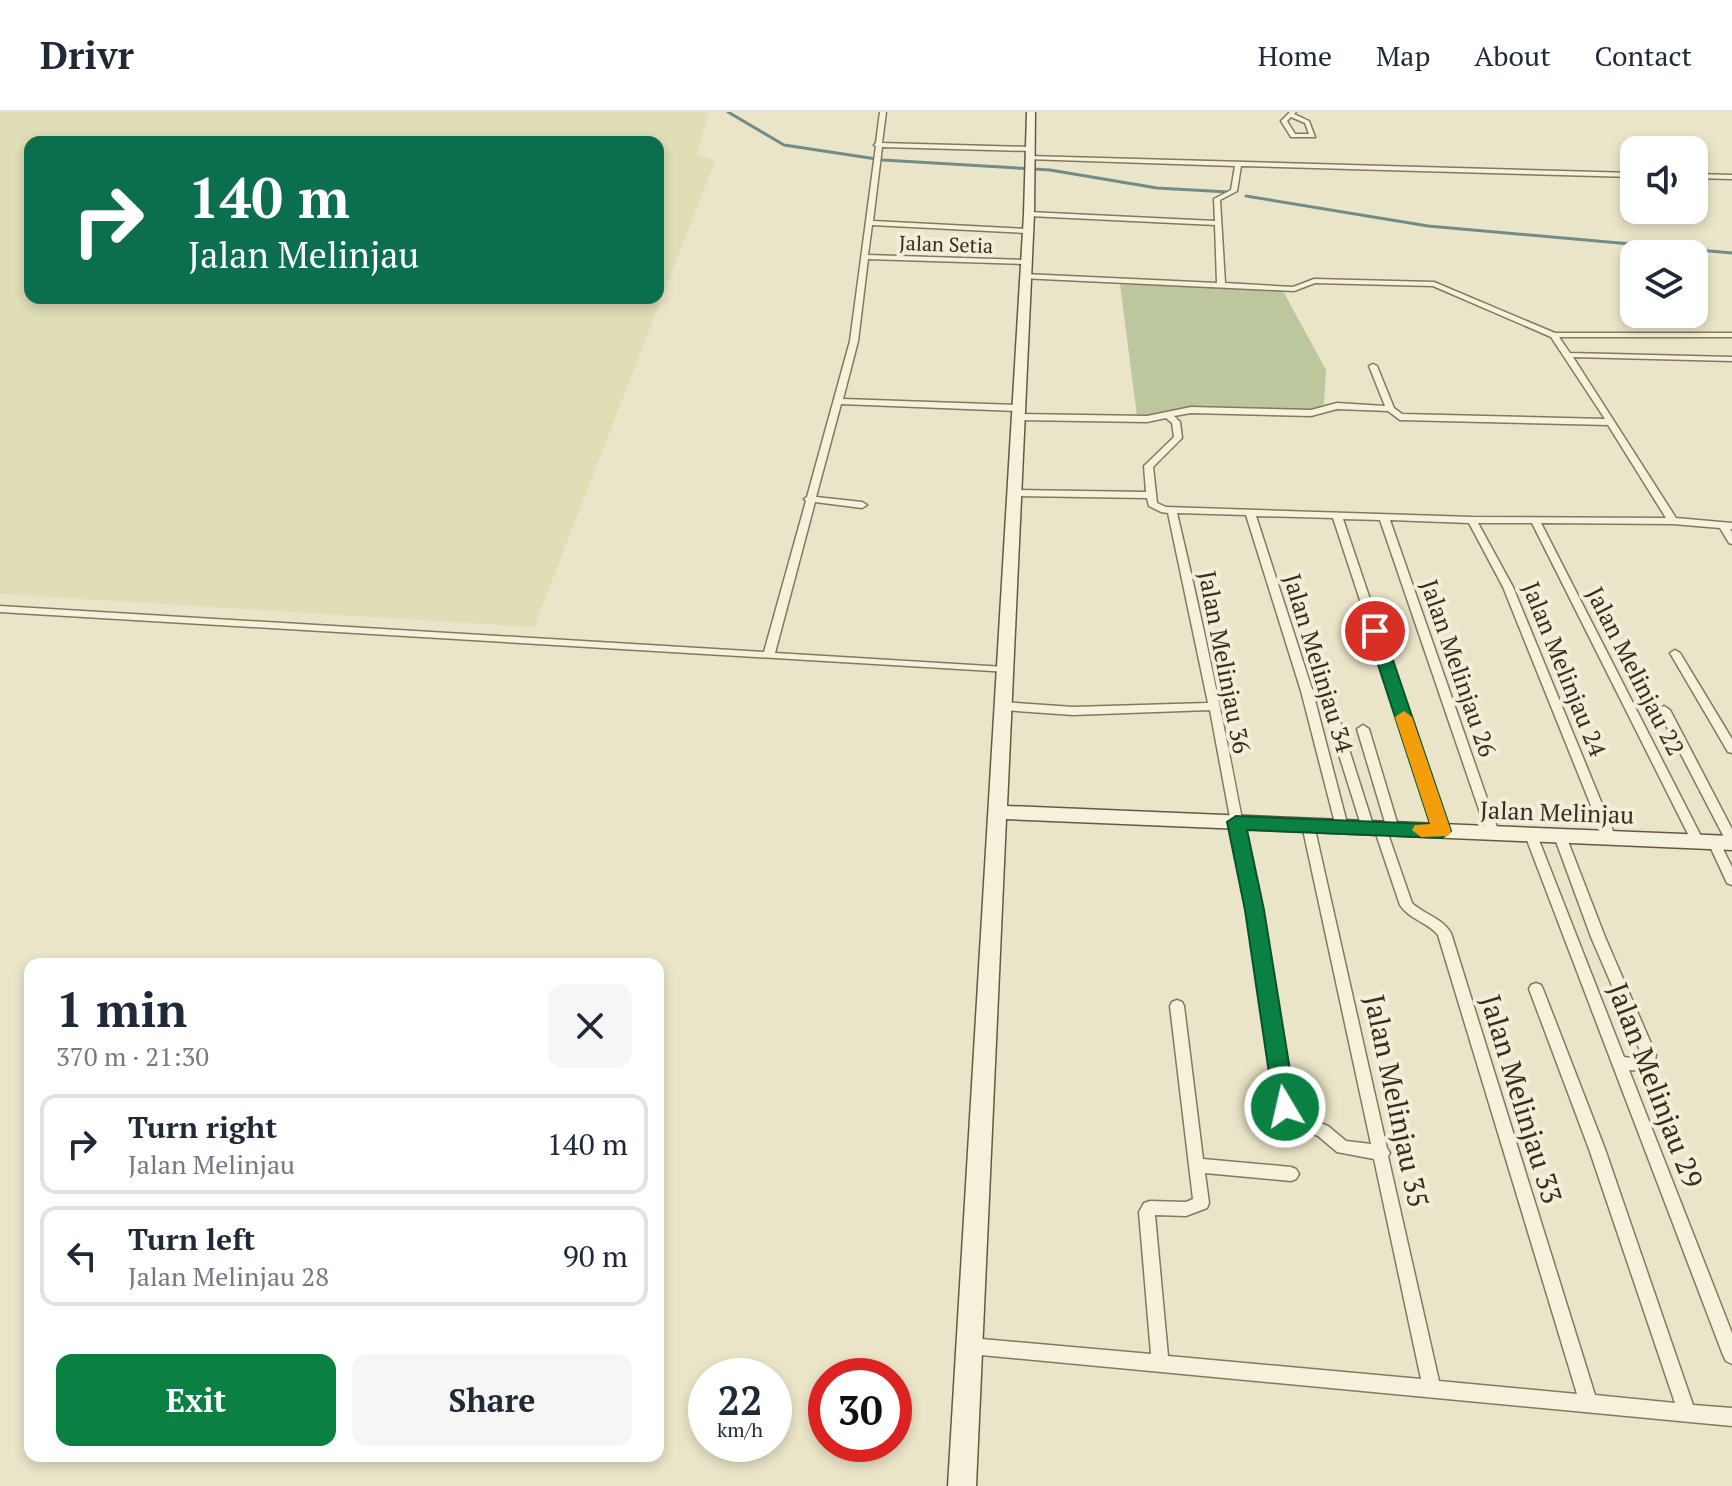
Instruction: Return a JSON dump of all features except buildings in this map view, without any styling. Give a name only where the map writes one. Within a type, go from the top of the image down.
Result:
[{"type":"street","points":[[769,655],[854,341],[883,112]]},
{"type":"street","points":[[962,1486],[1028,222],[1031,112]]},
{"type":"street","points":[[1293,113],[1307,122],[1313,136],[1293,136],[1284,121],[1293,113]]},
{"type":"street","points":[[877,145],[1029,162],[1238,164],[1620,175]]},
{"type":"street","points":[[1221,286],[1217,199],[1234,191],[1238,164]]},
{"type":"street","points":[[1708,176],[1732,177]]},
{"type":"street","points":[[870,223],[1216,223]]},
{"type":"street","name":"Jalan Setia","points":[[866,257],[1221,286],[1294,289],[1314,281],[1434,284],[1554,335]]},
{"type":"street","points":[[1554,335],[1732,335]]},
{"type":"street","points":[[1554,335],[1673,521]]},
{"type":"street","points":[[1569,355],[1732,359]]},
{"type":"street","points":[[1373,366],[1390,409],[1397,416],[1611,422]]},
{"type":"street","points":[[837,401],[1147,419],[1201,409],[1311,413],[1333,406],[1390,409]]},
{"type":"street","points":[[1168,415],[1176,422],[1178,438],[1167,451],[1150,462],[1149,495],[1154,507],[1172,511],[1472,520],[1673,521],[1728,526],[1732,541]]},
{"type":"street","points":[[1013,493],[1149,495]]},
{"type":"street","points":[[809,499],[862,505]]},
{"type":"street","name":"Jalan Melinjau 36","points":[[1172,511],[1199,623],[1254,910],[1285,1107],[1290,1118],[1323,1131],[1342,1147],[1382,1153]]},
{"type":"street","name":"Jalan Melinjau 34","points":[[1250,513],[1307,691],[1342,827]]},
{"type":"street","points":[[1337,516],[1442,831]]},
{"type":"street","name":"Jalan Melinjau 26","points":[[1384,517],[1493,833]]},
{"type":"street","name":"Jalan Melinjau 24","points":[[1472,520],[1508,587],[1610,838]]},
{"type":"street","name":"Jalan Melinjau 22","points":[[1535,520],[1719,842]]},
{"type":"street","points":[[0,609],[1005,670]]},
{"type":"street","points":[[1675,653],[1732,749]]},
{"type":"street","points":[[1307,691],[1328,702],[1380,828]]},
{"type":"street","points":[[1003,706],[1073,711],[1214,706]]},
{"type":"street","points":[[1664,710],[1732,880]]},
{"type":"street","points":[[1363,729],[1380,828]]},
{"type":"street","name":"Jalan Melinjau","points":[[996,812],[1719,842]]},
{"type":"street","name":"Jalan Melinjau 35","points":[[1308,825],[1432,1389]]},
{"type":"street","name":"Jalan Melinjau 33","points":[[1380,828],[1409,910],[1434,921],[1444,933],[1589,1404]]},
{"type":"street","name":"Jalan Melinjau 29","points":[[1531,835],[1732,1355]]},
{"type":"street","points":[[1560,836],[1598,937],[1649,1055],[1649,1061],[1642,1065],[1620,1063]]},
{"type":"street","points":[[1536,989],[1597,1149],[1687,1413]]},
{"type":"street","points":[[1160,1364],[1147,1212],[1150,1208],[1186,1209],[1201,1203],[1177,1006]]},
{"type":"street","points":[[1197,1165],[1291,1174]]},
{"type":"street","points":[[970,1346],[1732,1417]]},
{"type":"green space","points":[[0,112],[709,112],[697,154],[715,161],[664,292],[664,136],[24,136],[24,304],[659,304],[534,627],[0,594]]},
{"type":"green space","points":[[1120,284],[1283,291],[1326,370],[1324,404],[1314,411],[1184,409],[1155,416],[1137,416]]},
{"type":"waterway","points":[[728,112],[784,145],[883,160],[1050,170],[1157,188],[1228,192]]},
{"type":"waterway","points":[[1246,196],[1428,226],[1732,253]]},
{"type":"slow traffic","points":[[1404,717],[1442,831],[1421,830]]},
{"type":"route","points":[[1285,1107],[1254,910],[1236,822],[1442,831],[1375,631]]}]
